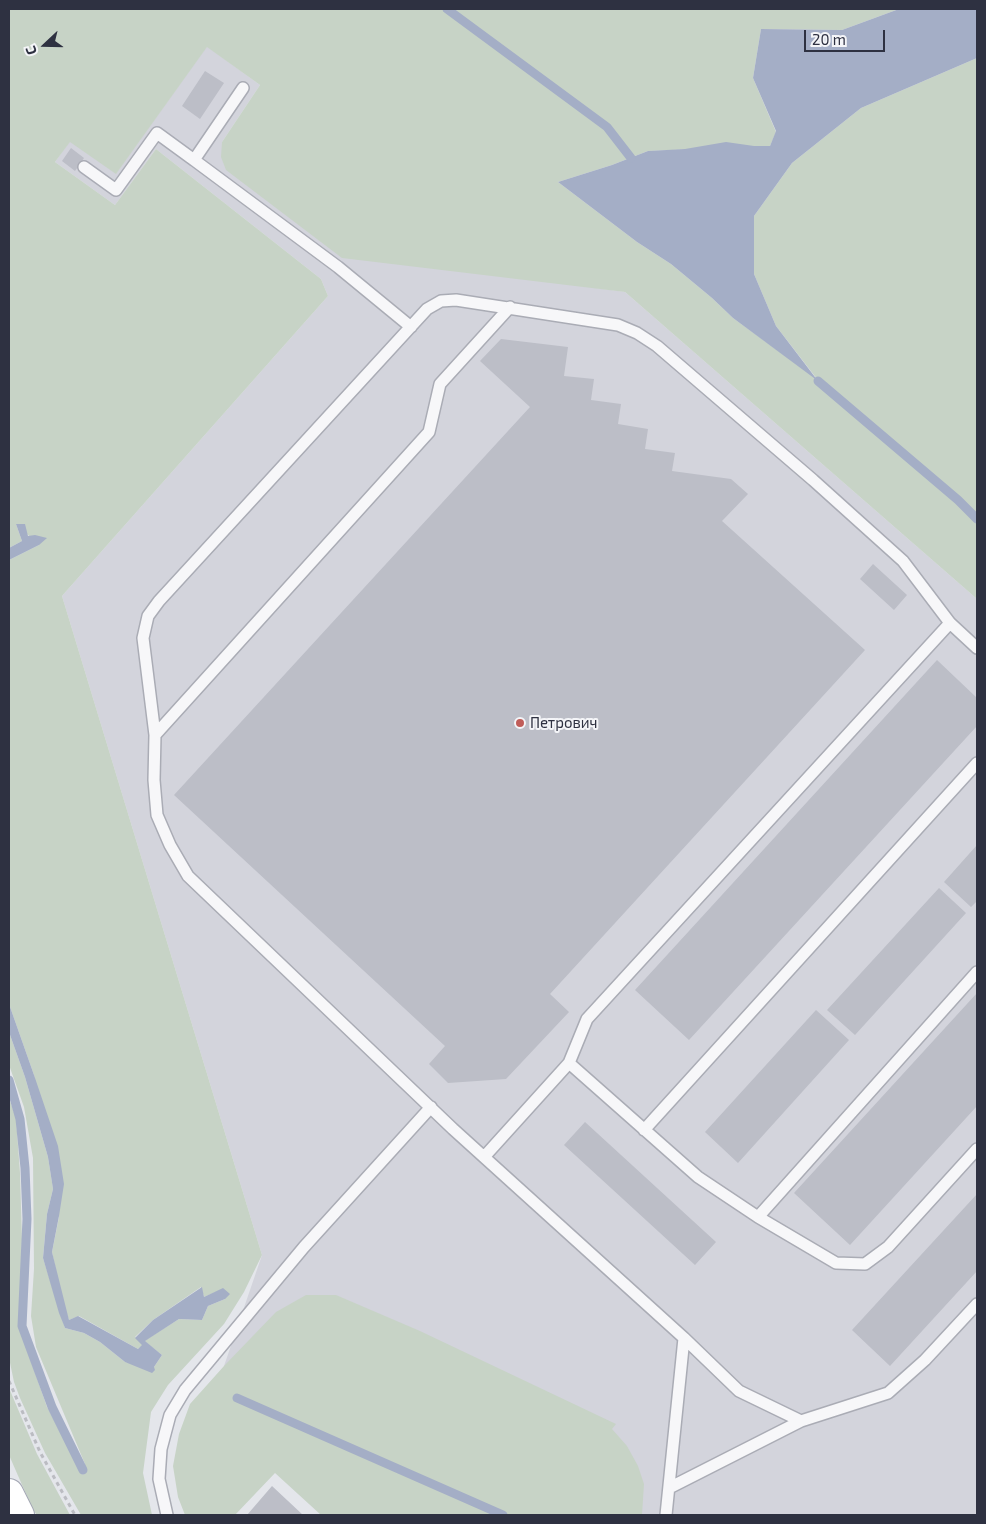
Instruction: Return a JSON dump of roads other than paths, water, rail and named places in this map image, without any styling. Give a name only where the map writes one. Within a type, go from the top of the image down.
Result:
[{"type":"main road","points":[[9,1493],[20,1515]]},
{"type":"lane","points":[[194,160],[243,88]]},
{"type":"lane","points":[[84,166],[116,190],[157,133],[338,267],[411,327]]},
{"type":"lane","points":[[801,1421],[739,1391],[684,1338],[484,1157],[188,876],[170,846],[157,815],[154,780],[155,735],[143,638],[148,616],[159,601],[427,309],[441,301],[456,300],[618,325],[637,333],[657,346],[903,561],[950,623],[977,648]]},
{"type":"lane","points":[[155,735],[429,432],[440,384],[510,307]]},
{"type":"lane","points":[[484,1157],[569,1063],[587,1019],[950,623]]},
{"type":"lane","points":[[644,1130],[977,763]]},
{"type":"lane","points":[[758,1217],[977,972]]},
{"type":"lane","points":[[569,1063],[698,1177],[758,1217],[836,1263],[865,1264],[888,1248],[977,1149]]},
{"type":"lane","points":[[167,1515],[159,1479],[161,1449],[170,1415],[185,1390],[304,1247],[431,1107]]},
{"type":"lane","points":[[670,1488],[801,1421],[888,1393],[925,1360],[977,1304]]},
{"type":"lane","points":[[666,1515],[684,1338]]},
{"type":"water","points":[[899,9],[977,9],[977,58],[861,108],[792,163],[754,216],[754,274],[776,326],[818,381],[733,318],[671,264],[637,242],[558,182],[612,165],[648,151],[685,149],[726,142],[770,146],[776,131],[753,78],[761,29],[842,30]]},
{"type":"water","points":[[16,524],[25,524],[28,536],[35,535],[47,538],[39,545],[9,560],[9,548],[22,541]]},
{"type":"water","points":[[9,1004],[58,1146],[64,1184],[52,1252],[69,1320],[78,1316],[138,1349],[142,1345],[135,1338],[153,1320],[202,1287],[204,1297],[223,1288],[230,1294],[225,1299],[208,1306],[202,1320],[179,1319],[145,1341],[162,1355],[152,1373],[125,1362],[100,1342],[84,1333],[65,1328],[59,1313],[43,1258],[47,1214],[53,1189],[48,1157],[25,1077],[9,1032]]},
{"type":"waterway","points":[[447,9],[607,127],[631,158]]},
{"type":"waterway","points":[[818,381],[958,500],[977,519]]},
{"type":"waterway","points":[[9,1080],[20,1119],[25,1168],[27,1219],[22,1326],[52,1407],[83,1470]]},
{"type":"waterway","points":[[237,1398],[503,1515]]},
{"type":"place","name":"Петрович","points":[[520,723]]}]
